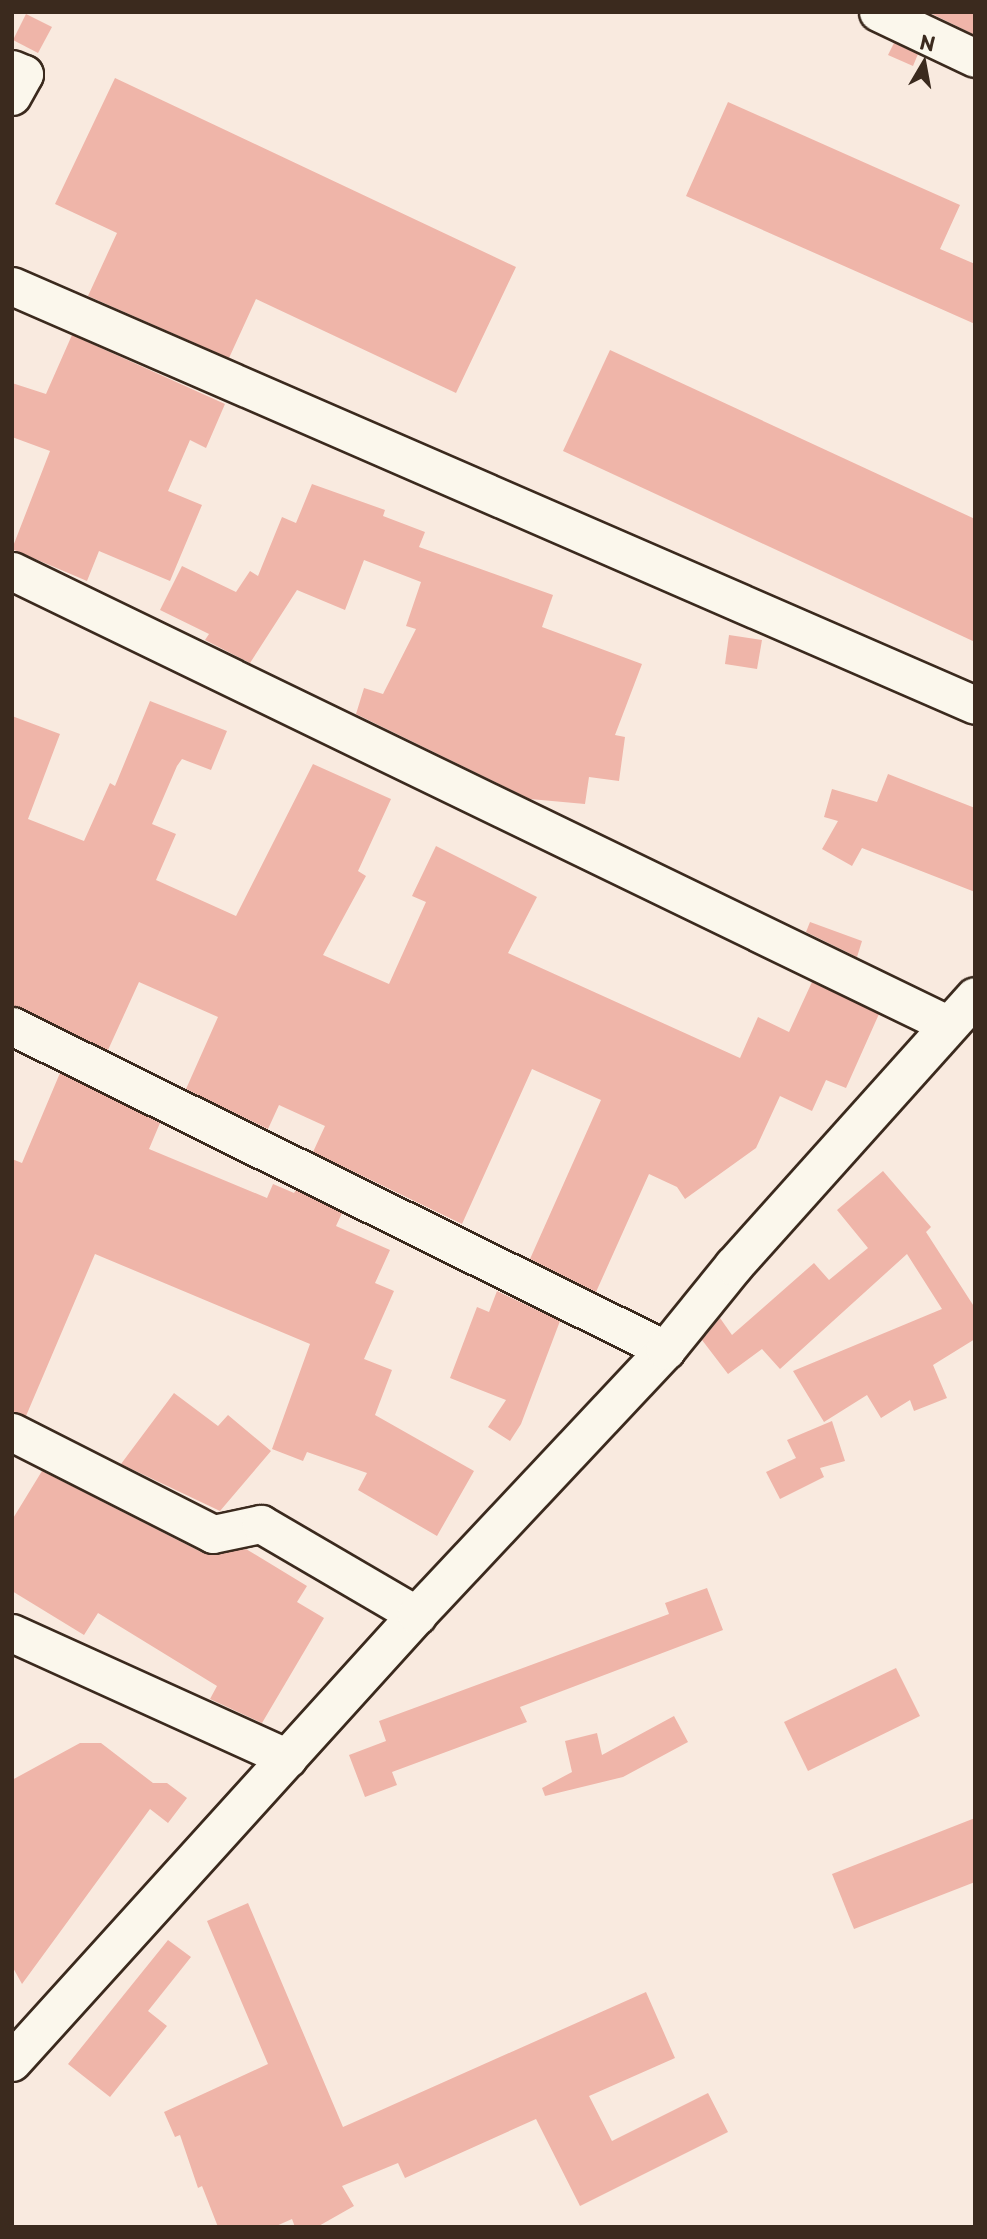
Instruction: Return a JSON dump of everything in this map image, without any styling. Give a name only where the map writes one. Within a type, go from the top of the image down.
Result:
[{"type":"main road","points":[[12,2062],[417,1615],[666,1350],[734,1266],[975,997]]},
{"type":"street","points":[[878,12],[975,58]]},
{"type":"street","points":[[12,69],[24,74],[12,96]]},
{"type":"street","points":[[12,286],[975,705]]},
{"type":"street","points":[[12,572],[949,1025]]},
{"type":"street","points":[[12,1026],[666,1350]]},
{"type":"street","points":[[12,1432],[213,1534],[261,1524],[417,1615]]},
{"type":"street","points":[[12,1633],[288,1758]]},
{"type":"building","points":[[928,12],[975,12],[975,35]]},
{"type":"building","points":[[26,14],[52,27],[38,53],[13,40]]},
{"type":"building","points":[[894,43],[918,54],[913,66],[888,55]]},
{"type":"building","points":[[115,78],[516,267],[456,393],[256,299],[229,358],[88,296],[117,233],[55,204]]},
{"type":"building","points":[[728,102],[960,205],[940,249],[975,264],[975,324],[686,196]]},
{"type":"building","points":[[72,335],[225,404],[206,448],[190,440],[168,491],[202,505],[170,581],[99,551],[87,581],[12,549],[50,451],[12,437],[12,383],[46,394]]},
{"type":"building","points":[[610,350],[975,519],[975,642],[563,451]]},
{"type":"building","points":[[312,484],[385,510],[383,516],[425,532],[419,547],[553,595],[542,627],[642,664],[615,735],[625,737],[619,781],[589,777],[585,804],[530,799],[356,714],[364,688],[383,694],[416,629],[406,626],[421,582],[364,560],[345,610],[297,590],[250,663],[205,640],[209,634],[160,610],[182,566],[236,592],[250,571],[258,576],[282,517],[296,523]]},
{"type":"building","points":[[729,635],[762,640],[757,669],[725,664]]},
{"type":"building","points":[[150,701],[227,731],[211,770],[182,759],[177,766],[152,824],[176,834],[156,880],[236,916],[313,764],[391,799],[358,871],[366,876],[323,955],[389,984],[426,902],[412,896],[436,846],[537,897],[508,953],[740,1058],[758,1017],[789,1032],[812,982],[879,1014],[846,1088],[826,1080],[812,1111],[780,1096],[756,1148],[685,1199],[677,1187],[649,1174],[596,1292],[530,1259],[601,1100],[532,1069],[462,1224],[313,1152],[325,1126],[279,1105],[268,1129],[186,1089],[218,1017],[139,982],[108,1050],[12,1005],[12,716],[60,734],[28,819],[84,841],[110,783],[115,786]]},
{"type":"building","points":[[888,774],[975,808],[975,892],[862,848],[852,866],[822,849],[838,821],[824,817],[832,789],[877,802]]},
{"type":"building","points":[[810,922],[862,941],[857,957],[806,932]]},
{"type":"building","points":[[60,1073],[160,1123],[149,1149],[267,1198],[273,1184],[294,1193],[296,1190],[342,1213],[336,1226],[390,1250],[375,1283],[394,1291],[364,1359],[392,1370],[375,1415],[474,1471],[437,1536],[358,1490],[367,1473],[307,1452],[303,1461],[272,1449],[310,1344],[95,1254],[26,1416],[12,1411],[12,1159],[22,1163]]},
{"type":"building","points":[[883,1171],[931,1227],[926,1232],[975,1308],[975,1339],[933,1365],[947,1398],[914,1411],[910,1400],[881,1418],[867,1395],[824,1422],[793,1371],[942,1309],[907,1254],[780,1369],[762,1349],[728,1374],[702,1340],[720,1318],[732,1335],[814,1263],[829,1280],[868,1248],[837,1210]]},
{"type":"building","points":[[497,1291],[560,1321],[521,1424],[510,1441],[488,1427],[506,1400],[450,1378],[477,1307],[489,1312]]},
{"type":"building","points":[[174,1393],[218,1426],[228,1415],[271,1451],[220,1511],[121,1464]]},
{"type":"building","points":[[832,1421],[845,1461],[820,1468],[824,1477],[780,1499],[766,1472],[796,1458],[787,1440]]},
{"type":"building","points":[[42,1471],[203,1553],[246,1549],[307,1586],[297,1602],[324,1618],[262,1723],[210,1699],[217,1686],[98,1613],[84,1635],[12,1591],[12,1520]]},
{"type":"building","points":[[707,1588],[723,1630],[520,1707],[527,1722],[392,1772],[397,1785],[365,1797],[349,1755],[386,1741],[379,1721],[669,1614],[665,1603]]},
{"type":"building","points":[[896,1668],[920,1716],[808,1771],[784,1722]]},
{"type":"building","points":[[674,1716],[688,1742],[623,1777],[545,1796],[542,1788],[572,1772],[565,1741],[597,1733],[602,1755]]},
{"type":"building","points":[[80,1743],[101,1743],[153,1783],[167,1783],[187,1798],[168,1823],[150,1809],[22,1984],[12,1966],[12,1780]]},
{"type":"building","points":[[975,1818],[975,1882],[854,1929],[832,1874]]},
{"type":"building","points":[[248,1903],[343,2127],[646,1992],[675,2058],[589,2096],[612,2141],[708,2093],[728,2132],[580,2206],[536,2119],[405,2178],[398,2163],[342,2186],[354,2206],[317,2227],[295,2227],[292,2219],[274,2227],[218,2227],[202,2186],[198,2188],[180,2135],[175,2137],[164,2112],[268,2064],[207,1921]]},
{"type":"building","points":[[168,1940],[191,1957],[148,2011],[167,2026],[110,2097],[68,2064]]}]
